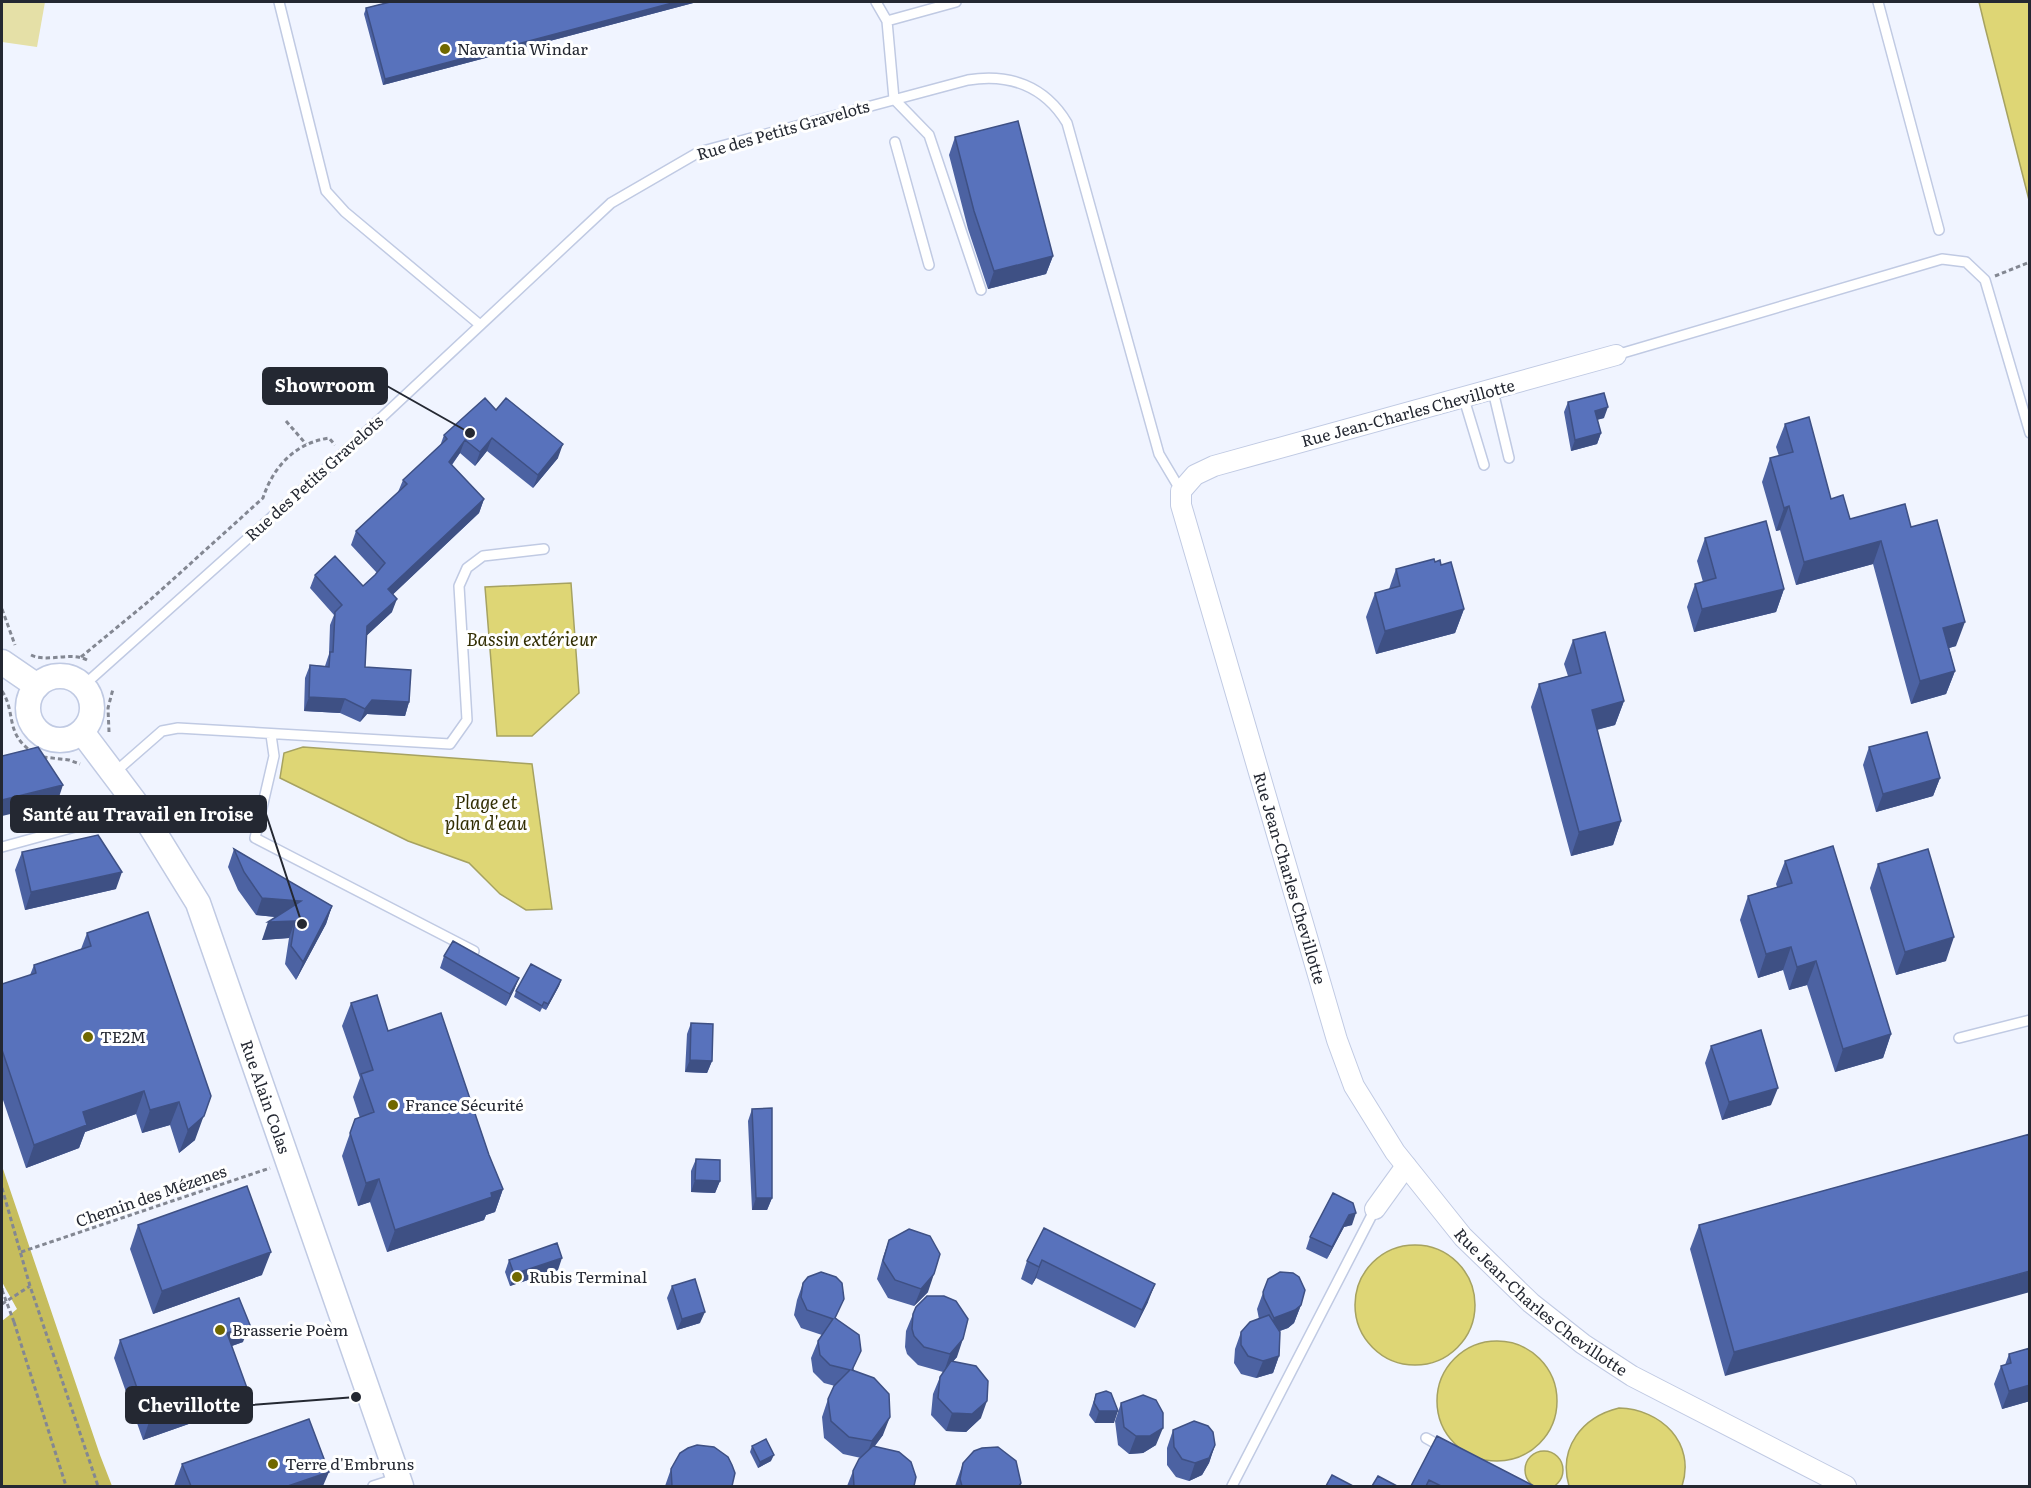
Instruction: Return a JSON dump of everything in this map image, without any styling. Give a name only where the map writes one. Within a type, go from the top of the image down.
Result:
[{"type":"street","name":"Rue Jean-Charles Chevillotte","points":[[1616,355],[1493,391],[1214,466],[1195,475],[1181,491],[1181,506],[1337,1040],[1354,1086],[1406,1166],[1463,1237],[1531,1303],[1583,1344],[1632,1376],[1846,1486]]},
{"type":"street","points":[[2,662],[37,686]]},
{"type":"street","points":[[55,677],[65,677],[83,686],[92,704],[91,714],[82,732],[62,740],[41,734],[34,727],[28,706],[37,686],[55,677]]},
{"type":"street","name":"Rue Alain Colas","points":[[82,732],[140,809],[198,903],[274,1166],[400,1482]]},
{"type":"street","points":[[1375,1209],[1406,1166]]},
{"type":"lane","points":[[279,2],[326,190],[345,212],[479,324]]},
{"type":"lane","points":[[876,2],[887,21],[894,99],[929,135],[981,290]]},
{"type":"lane","points":[[887,21],[956,2]]},
{"type":"lane","points":[[1878,2],[1938,230]]},
{"type":"lane","name":"Rue des Petits Gravelots","points":[[83,686],[343,453],[611,203],[699,152],[968,80],[994,76],[1022,82],[1060,110],[1070,130],[1159,454],[1181,491]]},
{"type":"lane","points":[[895,142],[929,265]]},
{"type":"lane","points":[[1616,355],[1942,259],[1966,262],[1985,280],[2030,433]]},
{"type":"lane","points":[[1493,391],[1509,458]]},
{"type":"lane","points":[[1464,399],[1484,465]]},
{"type":"lane","points":[[114,773],[162,731],[178,728],[450,744],[467,720],[459,586],[467,568],[483,556],[544,549]]},
{"type":"lane","points":[[271,735],[274,756],[255,838],[474,951]]},
{"type":"lane","points":[[2,847],[140,809]]},
{"type":"lane","points":[[1959,1038],[2030,1020]]},
{"type":"lane","points":[[1232,1486],[1375,1209]]},
{"type":"lane","points":[[1426,1438],[1456,1454]]},
{"type":"lane","points":[[373,1486],[400,1482]]},
{"type":"path","points":[[1985,280],[2030,262]]},
{"type":"path","points":[[286,421],[306,444]]},
{"type":"path","points":[[81,657],[149,601],[263,498],[269,478],[278,467],[306,444],[329,438],[343,453]]},
{"type":"path","points":[[28,654],[36,658],[81,657],[87,660]]},
{"type":"path","points":[[2,691],[7,699],[11,725],[26,748],[49,759],[69,760],[79,764],[86,772]]},
{"type":"path","name":"Chemin des Mézenes","points":[[21,1252],[274,1166]]},
{"type":"path","points":[[2,1188],[30,1286],[98,1486]]},
{"type":"path","points":[[2,1304],[30,1286]]},
{"type":"path","points":[[2,1289],[66,1486]]},
{"type":"shaded area","points":[[2,2],[45,2],[37,47],[2,42]]},
{"type":"shaded area","points":[[2,1166],[112,1486],[2,1486],[2,1321],[17,1309],[2,1282]]},
{"type":"water","points":[[1979,2],[2029,2],[2029,200],[1985,27]]},
{"type":"water","name":"Bassin extérieur","points":[[571,583],[579,693],[532,736],[497,736],[485,587]]},
{"type":"water","name":"Plage et plan d'eau","points":[[303,747],[532,764],[552,909],[526,910],[500,894],[469,863],[408,841],[280,778],[284,753]]},
{"type":"water","points":[[1415,1245],[1438,1250],[1457,1263],[1470,1282],[1475,1305],[1470,1328],[1457,1347],[1438,1360],[1415,1365],[1392,1360],[1373,1347],[1360,1328],[1355,1305],[1360,1282],[1373,1263],[1392,1250]]},
{"type":"water","points":[[1497,1341],[1520,1346],[1539,1359],[1552,1378],[1557,1401],[1552,1424],[1539,1443],[1520,1456],[1497,1461],[1474,1456],[1455,1443],[1442,1424],[1437,1401],[1442,1378],[1455,1359],[1474,1346]]},
{"type":"water","points":[[1619,1408],[1649,1415],[1672,1431],[1684,1456],[1685,1470],[1682,1486],[1569,1486],[1566,1472],[1567,1459],[1576,1436],[1594,1419]]},
{"type":"water","points":[[1544,1451],[1558,1456],[1563,1470],[1558,1484],[1544,1489],[1530,1484],[1525,1470],[1530,1456]]},
{"type":"building","name":"Navantia Windar","points":[[390,2],[676,2],[385,79],[366,8]]},
{"type":"building","points":[[1018,121],[1053,256],[994,271],[974,211],[955,137]]},
{"type":"building","points":[[1604,393],[1608,407],[1595,411],[1601,433],[1575,440],[1568,402]]},
{"type":"building","points":[[485,398],[496,410],[506,398],[563,444],[538,475],[492,438],[480,452],[465,440],[449,462],[484,499],[388,589],[397,599],[367,626],[365,667],[411,670],[409,702],[372,700],[365,709],[345,699],[309,697],[310,665],[329,667],[330,652],[333,652],[335,612],[342,605],[315,575],[335,556],[363,586],[375,575],[385,563],[356,531],[407,484],[403,480],[447,439],[444,435]]},
{"type":"building","points":[[1809,417],[1831,499],[1843,495],[1850,519],[1905,504],[1911,527],[1937,520],[1965,622],[1943,628],[1955,671],[1920,681],[1881,541],[1804,562],[1789,506],[1784,508],[1770,458],[1793,452],[1785,424]]},
{"type":"building","points":[[1766,521],[1784,589],[1702,609],[1695,584],[1716,578],[1705,538]]},
{"type":"building","points":[[1434,559],[1435,562],[1440,560],[1441,565],[1451,562],[1464,609],[1385,631],[1375,593],[1400,586],[1396,569]]},
{"type":"building","points":[[1605,632],[1624,701],[1592,710],[1621,821],[1579,832],[1539,684],[1581,673],[1573,640]]},
{"type":"building","points":[[1927,732],[1940,778],[1883,794],[1869,747]]},
{"type":"building","points":[[38,747],[63,785],[2,800],[2,756]]},
{"type":"building","points":[[98,835],[122,872],[31,892],[22,852]]},
{"type":"building","points":[[1833,846],[1891,1034],[1843,1049],[1816,961],[1797,967],[1791,947],[1766,954],[1748,896],[1792,883],[1785,861]]},
{"type":"building","points":[[234,849],[332,906],[303,962],[291,946],[295,921],[268,922],[301,901],[262,898],[244,872]]},
{"type":"building","points":[[1928,849],[1954,937],[1905,952],[1878,864]]},
{"type":"building","name":"TE2M","points":[[148,912],[211,1096],[204,1116],[188,1130],[179,1102],[150,1110],[144,1091],[83,1112],[87,1125],[34,1145],[2,1050],[2,984],[36,973],[34,965],[91,946],[87,933]]},
{"type":"building","points":[[453,941],[519,978],[510,994],[444,956]]},
{"type":"building","points":[[531,964],[561,980],[548,1004],[544,1002],[542,1006],[516,991]]},
{"type":"building","points":[[377,995],[388,1031],[441,1013],[489,1155],[503,1189],[491,1193],[492,1197],[395,1230],[379,1179],[366,1183],[350,1133],[355,1119],[374,1112],[361,1074],[373,1070],[351,1003]]},
{"type":"building","points":[[691,1023],[713,1024],[712,1061],[690,1060]]},
{"type":"building","points":[[1761,1030],[1778,1088],[1729,1102],[1711,1046]]},
{"type":"building","points":[[772,1108],[772,1198],[756,1198],[752,1109]]},
{"type":"building","points":[[2030,1134],[2030,1271],[1734,1352],[1699,1225]]},
{"type":"building","points":[[696,1159],[720,1160],[720,1181],[695,1180]]},
{"type":"building","points":[[247,1186],[271,1252],[162,1291],[138,1225]]},
{"type":"building","points":[[1333,1193],[1353,1203],[1356,1213],[1349,1215],[1332,1247],[1310,1237]]},
{"type":"building","points":[[1044,1228],[1155,1284],[1142,1310],[1042,1260],[1039,1267],[1027,1261]]},
{"type":"building","points":[[909,1229],[930,1236],[940,1254],[934,1274],[921,1289],[895,1280],[883,1261],[889,1240]]},
{"type":"building","points":[[557,1243],[562,1258],[514,1274],[509,1260]]},
{"type":"building","points":[[821,1272],[836,1277],[842,1283],[844,1299],[835,1318],[859,1335],[861,1351],[852,1370],[874,1378],[889,1394],[890,1417],[872,1441],[849,1437],[831,1421],[828,1399],[834,1386],[850,1370],[830,1365],[820,1355],[818,1341],[833,1319],[807,1310],[801,1297],[803,1283],[808,1277]]},
{"type":"building","points":[[1280,1272],[1293,1273],[1299,1277],[1305,1290],[1301,1305],[1295,1310],[1274,1318],[1263,1292],[1268,1279]]},
{"type":"building","points":[[695,1279],[705,1312],[682,1319],[672,1286]]},
{"type":"building","points":[[927,1296],[944,1296],[956,1301],[968,1319],[963,1339],[950,1354],[924,1347],[914,1336],[913,1314],[916,1307]]},
{"type":"building","points":[[239,1298],[250,1325],[227,1333],[247,1388],[149,1422],[120,1340]]},
{"type":"building","points":[[1269,1315],[1280,1332],[1279,1356],[1263,1361],[1248,1356],[1241,1345],[1241,1332],[1250,1322]]},
{"type":"building","points":[[2030,1348],[2030,1385],[2009,1391],[2001,1366],[2011,1363],[2009,1354]]},
{"type":"building","points":[[951,1361],[976,1366],[988,1381],[987,1401],[972,1414],[952,1413],[938,1398],[940,1377]]},
{"type":"building","points":[[1106,1391],[1111,1393],[1118,1411],[1099,1411],[1094,1403],[1096,1394]]},
{"type":"building","points":[[1143,1395],[1156,1400],[1163,1413],[1163,1428],[1150,1436],[1136,1436],[1124,1427],[1121,1403]]},
{"type":"building","points":[[309,1419],[329,1472],[288,1486],[191,1486],[182,1464]]},
{"type":"building","points":[[1194,1421],[1208,1426],[1213,1432],[1215,1445],[1209,1458],[1195,1463],[1182,1459],[1174,1447],[1173,1430]]},
{"type":"building","points":[[1437,1436],[1534,1486],[1441,1486],[1429,1480],[1426,1486],[1411,1486]]},
{"type":"building","points":[[766,1439],[774,1455],[760,1462],[752,1446]]},
{"type":"building","points":[[697,1445],[714,1447],[728,1457],[735,1473],[732,1486],[672,1486],[671,1469],[680,1453]]},
{"type":"building","points":[[873,1446],[899,1452],[911,1462],[916,1477],[914,1486],[854,1486],[853,1471],[859,1459]]},
{"type":"building","points":[[998,1447],[1016,1461],[1021,1483],[1019,1486],[962,1486],[960,1479],[963,1463],[974,1451]]},
{"type":"building","points":[[1332,1475],[1353,1486],[1326,1486]]},
{"type":"building","points":[[1378,1476],[1397,1486],[1372,1486]]},
{"type":"place","name":"Navantia Windar","points":[[445,49]]},
{"type":"place","name":"Showroom","points":[[470,433]]},
{"type":"place","name":"Santé au Travail en Iroise","points":[[302,924]]},
{"type":"place","name":"TE2M","points":[[88,1037]]},
{"type":"place","name":"France Sécurité","points":[[393,1105]]},
{"type":"place","name":"Rubis Terminal","points":[[517,1277]]},
{"type":"place","name":"Brasserie Poèm","points":[[220,1330]]},
{"type":"place","name":"Chevillotte","points":[[356,1397]]},
{"type":"place","name":"Terre d'Embruns","points":[[273,1464]]}]
